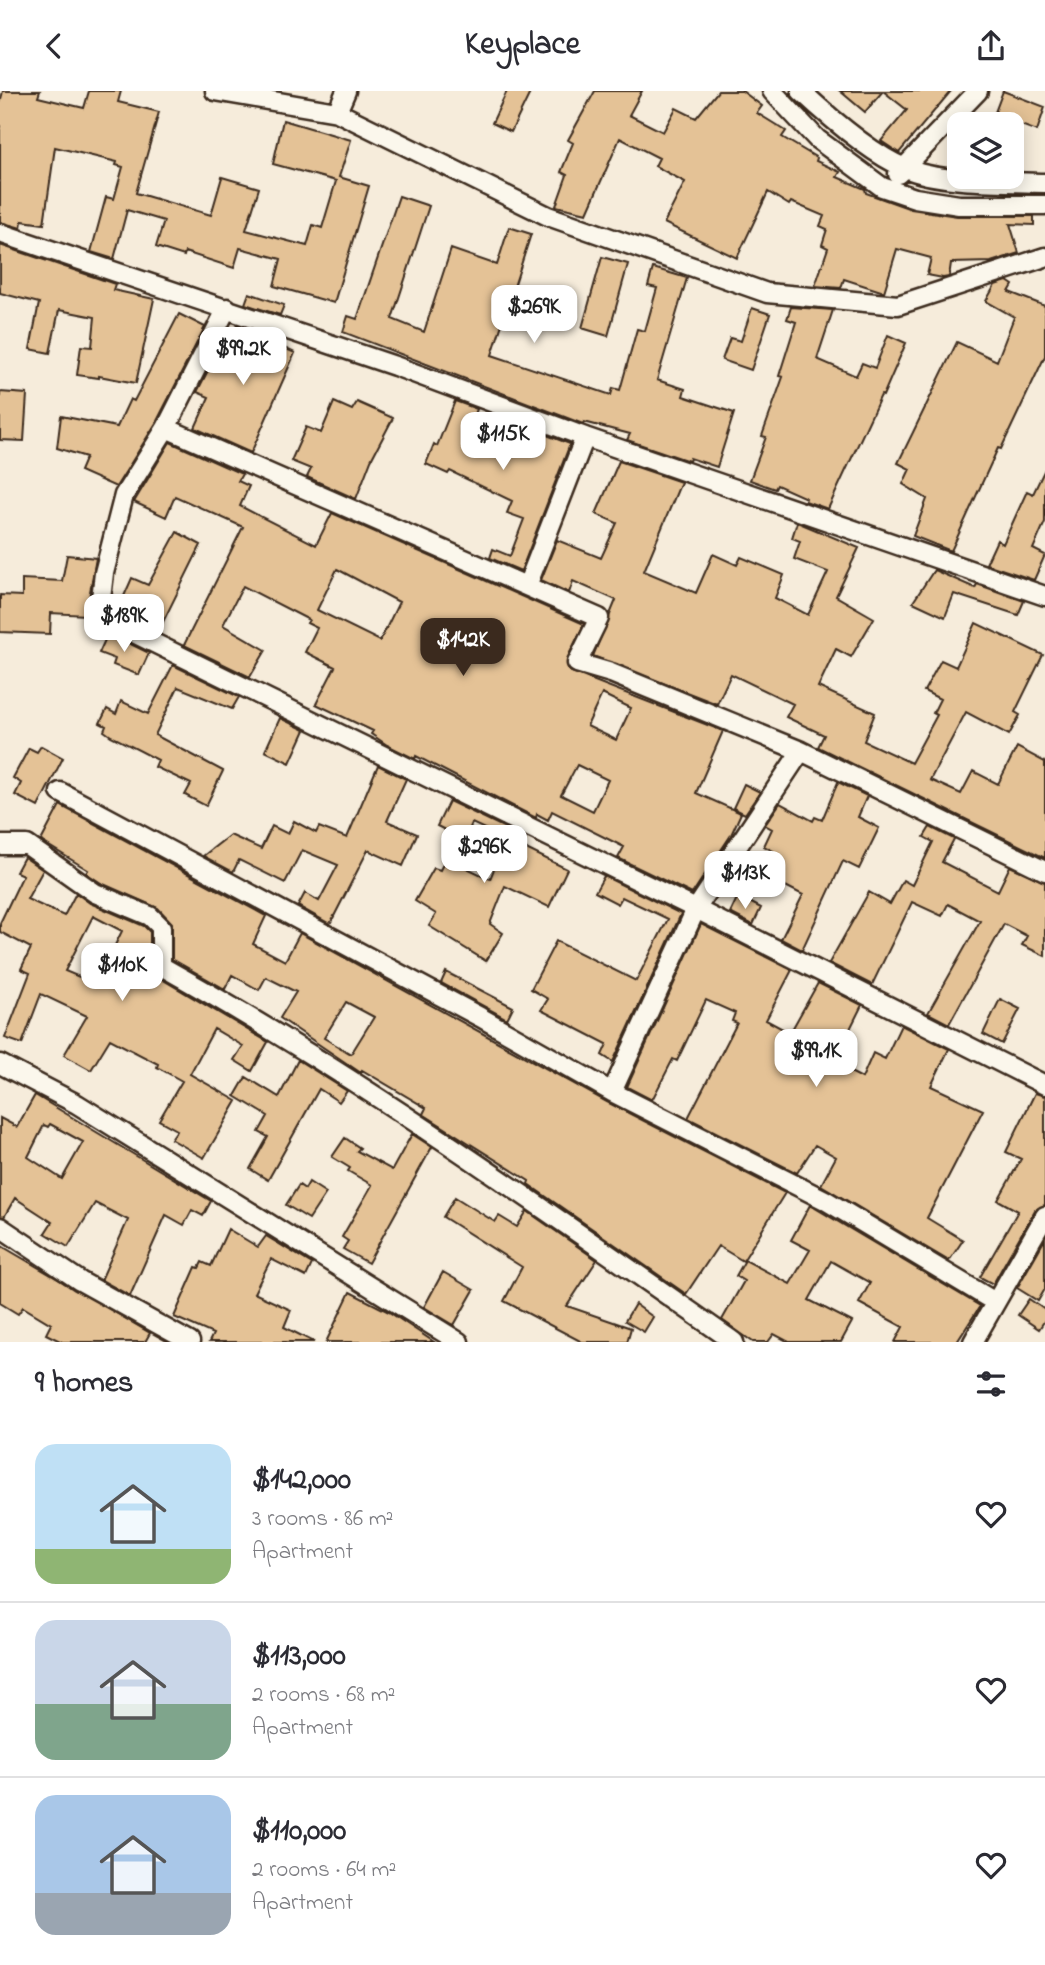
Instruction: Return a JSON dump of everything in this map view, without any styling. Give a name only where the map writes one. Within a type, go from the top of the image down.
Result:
[{"type":"street","points":[[337,112],[346,91]]},
{"type":"street","points":[[772,91],[817,139],[882,187],[915,198],[959,205],[1045,205]]},
{"type":"street","points":[[801,91],[839,125],[906,169],[946,177],[1045,183]]},
{"type":"street","points":[[882,187],[906,169],[978,91]]},
{"type":"street","points":[[222,92],[337,112],[548,216],[767,293],[898,305],[1045,257]]},
{"type":"street","points":[[0,233],[395,366],[585,437],[1045,596]]},
{"type":"street","points":[[227,308],[166,428],[124,495],[104,572],[99,616],[696,909],[1045,1085]]},
{"type":"street","points":[[166,428],[599,618],[577,663],[611,673],[801,751],[1045,871]]},
{"type":"street","points":[[527,586],[585,437]]},
{"type":"street","points":[[612,1092],[696,909],[801,751]]},
{"type":"street","points":[[60,792],[480,1017],[612,1092],[825,1199],[995,1302]]},
{"type":"street","points":[[0,845],[27,845],[95,893],[150,916],[162,927],[161,966],[380,1099],[537,1204],[734,1342]]},
{"type":"street","points":[[0,1063],[77,1104],[459,1342]]},
{"type":"street","points":[[973,1342],[1045,1216]]},
{"type":"street","points":[[0,1227],[80,1281],[190,1342]]},
{"type":"building","points":[[3,91],[40,91],[38,97],[84,108],[89,91],[121,91],[118,102],[159,112],[136,193],[211,215],[222,177],[259,188],[246,230],[307,246],[313,225],[322,228],[336,181],[273,164],[283,120],[351,140],[339,177],[369,186],[334,303],[274,286],[281,259],[240,248],[234,268],[185,252],[184,256],[156,247],[164,221],[127,210],[114,259],[91,252],[106,197],[114,199],[123,167],[116,165],[117,162],[55,147],[44,224],[22,221],[21,228],[0,222],[0,103]]},
{"type":"building","points":[[507,91],[531,91],[511,132],[492,123]]},
{"type":"building","points":[[595,91],[642,91],[629,115],[663,132],[676,108],[696,118],[718,91],[742,91],[762,106],[757,113],[786,131],[782,137],[817,158],[816,161],[840,172],[837,177],[865,189],[866,193],[911,209],[957,216],[1034,216],[1034,225],[1010,224],[1019,253],[991,262],[951,263],[949,277],[927,275],[931,258],[897,249],[884,292],[844,279],[841,288],[815,286],[828,248],[822,245],[827,229],[820,226],[824,216],[791,202],[789,205],[768,192],[737,258],[664,223],[685,182],[655,166],[659,158],[620,138],[587,213],[556,206],[567,175],[561,172],[573,143],[568,140]]},
{"type":"building","points":[[840,91],[883,91],[865,112]]},
{"type":"building","points":[[883,91],[951,91],[899,153],[881,141],[907,110]]},
{"type":"building","points":[[1003,91],[1045,107],[1037,131],[1024,126],[1024,112],[995,112]]},
{"type":"building","points":[[399,196],[429,206],[392,319],[424,332],[451,249],[497,265],[509,227],[531,234],[492,355],[611,395],[613,388],[620,390],[637,329],[645,331],[657,288],[648,286],[653,268],[687,278],[657,380],[685,389],[683,396],[734,413],[717,467],[690,458],[689,461],[627,440],[630,434],[584,422],[583,424],[343,332],[348,316],[357,319]]},
{"type":"building","points":[[0,245],[115,284],[113,290],[154,299],[136,383],[77,375],[81,346],[92,347],[95,317],[59,310],[50,353],[30,349],[39,303],[0,293]]},
{"type":"building","points":[[602,257],[628,264],[608,336],[582,328]]},
{"type":"building","points":[[1007,281],[1013,285],[1009,292],[1045,306],[1045,356],[1001,449],[998,448],[951,551],[913,536],[927,499],[903,484],[910,469],[898,463],[957,342],[997,361],[1014,317],[986,301],[995,285]]},
{"type":"building","points":[[249,293],[284,305],[280,315],[245,304]]},
{"type":"building","points":[[791,307],[833,310],[817,359],[856,376],[862,363],[875,368],[888,335],[906,343],[828,509],[805,501],[806,498],[777,485],[775,489],[750,480],[766,437],[762,436],[783,377],[779,376],[796,322],[787,319]]},
{"type":"building","points":[[752,308],[770,314],[751,370],[722,360],[730,338],[741,341]]},
{"type":"building","points":[[179,314],[205,327],[156,423],[116,487],[80,471],[86,457],[57,448],[61,416],[117,427],[130,399],[134,401]]},
{"type":"building","points":[[237,325],[273,337],[271,342],[295,353],[251,453],[195,428],[209,397],[197,392],[225,337],[231,340]]},
{"type":"building","points":[[0,392],[27,394],[24,441],[0,440]]},
{"type":"building","points":[[455,401],[477,409],[469,430],[516,453],[526,427],[570,444],[521,571],[490,558],[493,549],[510,556],[524,519],[507,513],[512,501],[450,471],[448,474],[426,464],[434,444],[437,446]]},
{"type":"building","points":[[334,402],[352,410],[357,402],[393,418],[371,460],[356,499],[307,477],[311,469],[291,461],[306,427],[321,433]]},
{"type":"building","points":[[170,442],[242,474],[238,481],[249,486],[240,506],[316,545],[332,513],[584,624],[567,659],[569,671],[723,731],[696,793],[741,813],[731,835],[692,894],[618,858],[624,847],[552,811],[548,820],[537,814],[536,818],[416,756],[415,759],[387,745],[371,734],[373,731],[316,704],[335,667],[305,652],[317,628],[307,623],[309,620],[243,586],[223,625],[266,650],[250,677],[184,645],[243,527],[175,496],[166,517],[134,502]],"holes":[[[337,569],[399,602],[380,641],[317,610]],[[602,694],[631,708],[616,740],[587,726]],[[577,765],[608,780],[593,811],[561,795]]]},
{"type":"building","points":[[619,461],[681,482],[644,571],[696,593],[713,554],[737,565],[741,557],[784,575],[775,598],[808,615],[828,572],[794,559],[800,541],[792,538],[797,522],[859,548],[836,596],[874,618],[851,657],[836,649],[818,687],[875,713],[864,741],[911,763],[937,715],[933,713],[940,699],[924,691],[941,660],[956,667],[976,623],[1043,655],[1015,712],[1020,715],[1009,735],[966,712],[930,780],[961,794],[973,771],[998,784],[1017,747],[1045,762],[1045,858],[818,747],[824,735],[786,717],[793,704],[731,674],[717,704],[593,656],[616,600],[573,581],[569,593],[541,580],[557,540],[601,558],[617,523],[596,514]]},
{"type":"building","points":[[1045,469],[1045,522],[1033,549],[1045,555],[1034,580],[986,564],[997,540],[1003,544],[1027,491],[1033,494]]},
{"type":"building","points":[[177,532],[201,545],[158,632],[117,612],[132,578],[148,585]]},
{"type":"building","points":[[67,555],[96,558],[86,615],[51,613],[50,634],[0,632],[0,595],[22,596],[22,579],[62,581]]},
{"type":"building","points":[[934,570],[975,588],[977,584],[1024,601],[1018,615],[954,594],[945,617],[913,602]]},
{"type":"building","points":[[108,633],[149,653],[139,675],[113,665],[115,659],[99,653]]},
{"type":"building","points":[[173,665],[239,697],[232,709],[178,687],[155,735],[223,771],[206,806],[185,795],[191,784],[155,767],[158,760],[111,736],[104,731],[106,726],[100,723],[107,709],[116,714],[121,701],[148,714]]},
{"type":"building","points":[[280,718],[305,730],[290,763],[265,751]]},
{"type":"building","points":[[41,746],[63,758],[38,807],[15,795],[21,783],[13,778],[29,748],[37,752]]},
{"type":"building","points":[[378,765],[406,779],[387,821],[417,834],[403,866],[368,850],[330,924],[298,906],[305,893],[319,901],[338,865],[302,850],[285,883],[239,860],[233,872],[203,856],[230,835],[261,849],[272,826],[288,834],[294,821],[316,833],[319,827],[347,838]]},
{"type":"building","points":[[838,782],[867,796],[858,817],[879,828],[859,869],[843,861],[802,950],[781,939],[803,895],[762,874],[773,851],[764,846],[772,829],[765,825],[780,803],[813,821],[815,817],[822,820]]},
{"type":"building","points":[[744,784],[760,792],[745,814],[733,808]]},
{"type":"building","points":[[449,801],[526,838],[522,847],[567,869],[549,907],[505,886],[490,924],[503,933],[486,961],[429,926],[436,914],[415,901],[434,868],[440,870],[446,858],[490,879],[506,839],[472,823],[465,840],[437,826]]},
{"type":"building","points":[[60,805],[266,916],[253,944],[285,961],[300,933],[607,1102],[785,1193],[743,1261],[718,1246],[686,1294],[528,1184],[529,1181],[423,1114],[426,1108],[362,1070],[361,1073],[280,1018],[296,992],[266,977],[259,990],[232,975],[225,989],[172,959],[172,923],[158,908],[101,883],[86,873],[88,870],[41,841]],"holes":[[[346,1002],[374,1017],[351,1054],[324,1038]]]},
{"type":"building","points":[[930,827],[954,839],[942,862],[998,891],[1010,866],[1045,882],[1045,956],[1022,945],[1027,936],[1004,924],[949,1024],[928,1013],[980,921],[948,904],[942,916],[912,902],[872,985],[829,963],[869,892],[890,904],[903,880],[912,885],[933,842],[924,837]]},
{"type":"building","points":[[24,857],[43,870],[27,899],[64,916],[76,893],[90,903],[144,926],[150,932],[150,966],[155,975],[268,1042],[252,1071],[234,1060],[243,1046],[214,1029],[190,1074],[237,1101],[204,1158],[171,1139],[177,1130],[159,1120],[182,1081],[157,1067],[158,1064],[110,1039],[91,1070],[64,1055],[87,1016],[41,994],[22,1044],[5,1038],[30,973],[21,969],[31,948],[0,932],[0,923],[23,875],[16,872]],"holes":[[[93,916],[122,931],[96,984],[65,971]]]},
{"type":"building","points":[[604,876],[681,914],[613,1062],[602,1055],[607,1044],[541,1010],[548,999],[531,989],[556,941],[636,981],[668,919],[622,897],[618,904],[595,892]]},
{"type":"building","points":[[738,896],[761,908],[753,925],[730,913]]},
{"type":"building","points":[[701,924],[792,970],[766,1020],[790,1033],[818,983],[862,1005],[833,1063],[862,1078],[873,1053],[885,1059],[901,1025],[949,1049],[931,1086],[983,1110],[927,1218],[963,1240],[949,1261],[821,1185],[836,1157],[815,1145],[797,1173],[688,1118],[737,1023],[732,1021],[735,1013],[706,1000],[677,1061],[673,1059],[652,1100],[627,1087]]},
{"type":"building","points":[[446,972],[513,1007],[507,1019],[441,983]]},
{"type":"building","points":[[1000,999],[1020,1009],[1002,1044],[983,1034]]},
{"type":"building","points":[[298,1060],[347,1091],[339,1102],[319,1089],[268,1180],[250,1169],[268,1137],[259,1132],[268,1116],[235,1096],[246,1077],[279,1097]]},
{"type":"building","points":[[1035,1093],[1045,1096],[1045,1205],[1035,1210],[993,1284],[980,1277],[1018,1211],[998,1200],[1021,1159],[1006,1152]]},
{"type":"building","points":[[35,1095],[211,1201],[203,1216],[192,1210],[184,1225],[166,1215],[130,1296],[101,1280],[128,1220],[95,1203],[68,1247],[45,1233],[52,1222],[15,1198],[4,1217],[0,1216],[0,1118],[17,1127]],"holes":[[[50,1124],[83,1142],[62,1179],[28,1157],[44,1125],[48,1127]]]},
{"type":"building","points":[[412,1134],[432,1147],[368,1263],[343,1249],[348,1241],[342,1237],[372,1185],[348,1171],[350,1168],[332,1157],[345,1138],[360,1148],[357,1151],[392,1170]]},
{"type":"building","points":[[309,1182],[326,1193],[309,1219],[286,1205],[299,1185],[305,1189]]},
{"type":"building","points":[[455,1197],[495,1222],[499,1216],[517,1227],[527,1211],[597,1260],[567,1306],[631,1328],[627,1342],[582,1342],[504,1301],[522,1267],[443,1217]]},
{"type":"building","points":[[810,1205],[980,1306],[957,1342],[895,1342],[903,1327],[859,1303],[870,1283],[831,1261],[809,1300],[852,1322],[841,1342],[789,1342],[774,1334],[768,1342],[753,1342],[722,1320],[744,1281],[736,1276],[745,1260],[790,1284],[810,1250],[791,1240]]},
{"type":"building","points":[[228,1229],[258,1247],[266,1236],[312,1264],[306,1277],[271,1259],[254,1293],[291,1310],[284,1327],[314,1342],[209,1342],[213,1334],[174,1317],[196,1267],[199,1268],[202,1262],[211,1266]]},
{"type":"building","points":[[1045,1239],[1045,1289],[1038,1301],[1017,1288]]},
{"type":"building","points":[[0,1245],[150,1333],[145,1342],[62,1342],[46,1334],[51,1324],[23,1307],[18,1314],[0,1303]]},
{"type":"building","points":[[443,1272],[474,1290],[454,1325],[424,1307]]},
{"type":"building","points":[[350,1292],[389,1312],[434,1342],[326,1342]]},
{"type":"building","points":[[1029,1299],[1045,1310],[1045,1320],[1039,1329],[1018,1315]]},
{"type":"building","points":[[635,1304],[653,1317],[644,1332],[625,1321]]}]
